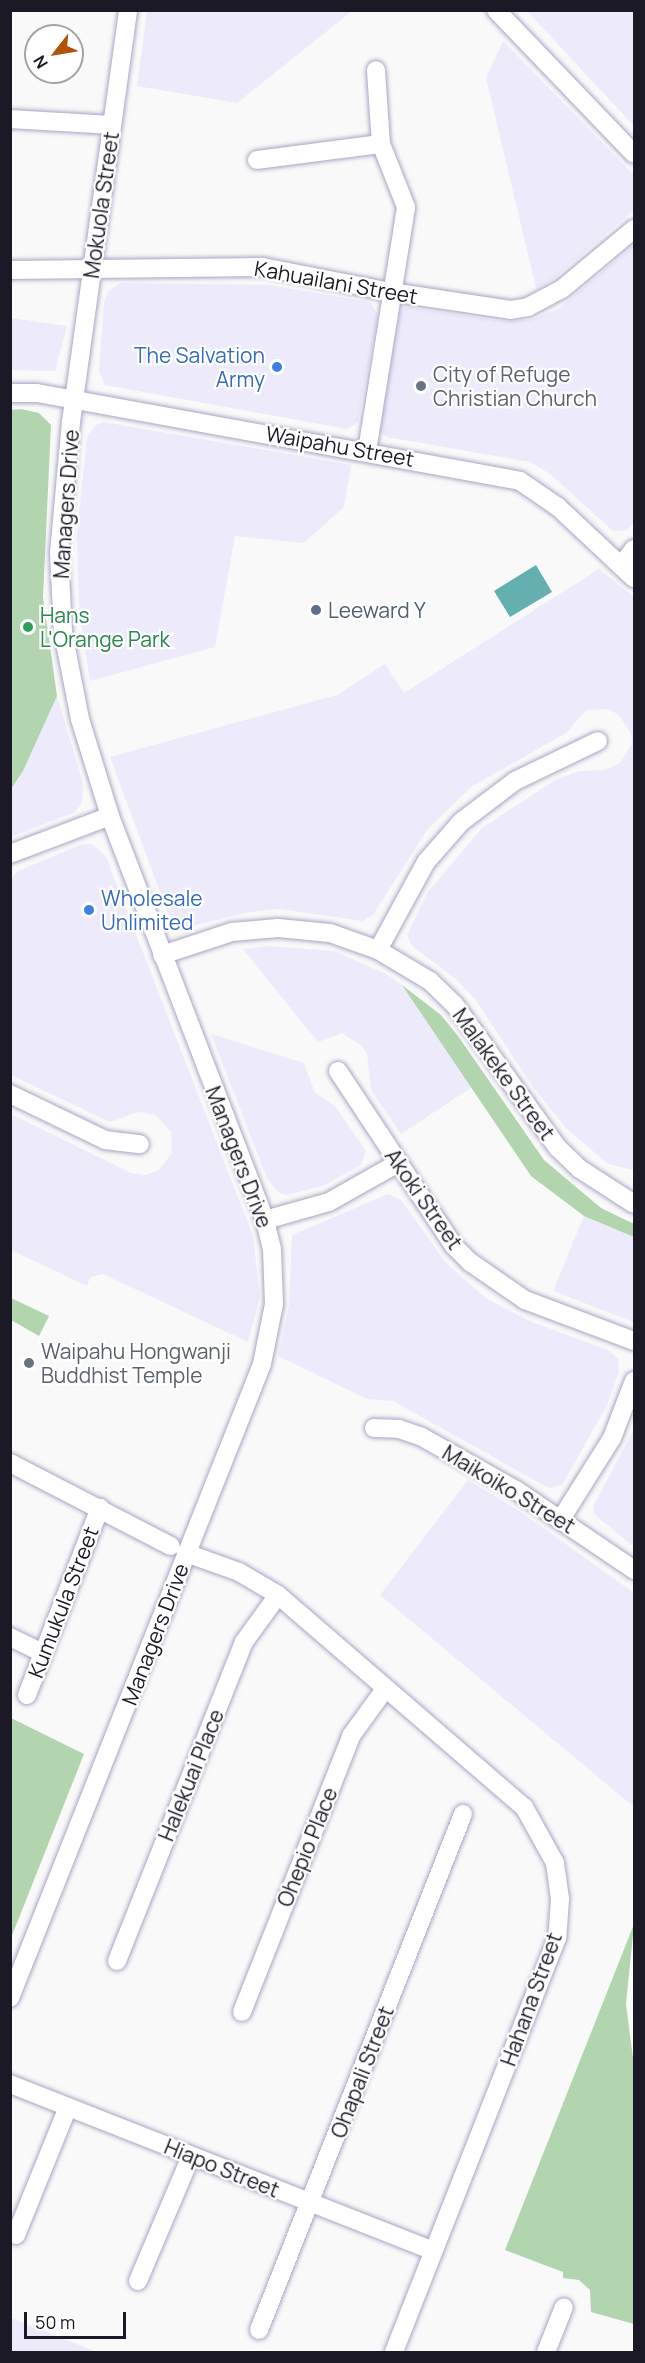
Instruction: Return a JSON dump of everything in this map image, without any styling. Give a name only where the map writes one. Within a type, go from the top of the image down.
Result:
[{"type":"street","name":"Mokuola Street","points":[[74,400],[128,10]]},
{"type":"street","points":[[496,10],[634,154]]},
{"type":"street","points":[[367,451],[406,207],[381,144],[376,70]]},
{"type":"street","points":[[10,119],[112,125]]},
{"type":"street","points":[[257,160],[381,144]]},
{"type":"street","name":"Kahuailani Street","points":[[10,270],[263,267],[492,309],[528,307],[562,289],[634,229]]},
{"type":"street","name":"Waipahu Street","points":[[10,393],[74,400],[367,451],[520,481],[558,507],[628,572]]},
{"type":"street","name":"Managers Drive","points":[[10,1998],[178,1550],[262,1364],[270,1333],[274,1277],[265,1220],[110,816],[80,719],[62,622],[59,552],[74,400]]},
{"type":"street","points":[[628,572],[634,549]]},
{"type":"street","points":[[378,950],[426,862],[461,822],[515,781],[598,741]]},
{"type":"street","points":[[10,854],[110,816]]},
{"type":"street","name":"Malakeke Street","points":[[162,955],[232,932],[278,928],[330,933],[378,950],[430,981],[454,1004],[558,1148],[580,1169],[634,1204]]},
{"type":"street","name":"Akoki Street","points":[[338,1071],[454,1245],[489,1277],[525,1300],[634,1341]]},
{"type":"street","points":[[10,1094],[105,1140],[140,1144]]},
{"type":"street","points":[[265,1220],[328,1202],[398,1163]]},
{"type":"street","points":[[561,1519],[612,1438],[634,1381]]},
{"type":"street","name":"Maikoiko Street","points":[[374,1428],[399,1429],[423,1437],[561,1519],[634,1570]]},
{"type":"street","name":"Hahana Street","points":[[10,1463],[178,1550],[239,1572],[278,1595],[524,1807],[548,1845],[560,1899],[557,1938],[394,2352]]},
{"type":"street","name":"Kumukula Street","points":[[27,1695],[100,1508]]},
{"type":"street","name":"Halekuai Place","points":[[117,1961],[244,1642],[278,1595]]},
{"type":"street","points":[[10,1637],[43,1653]]},
{"type":"street","name":"Ohepio Place","points":[[242,2012],[351,1736],[385,1689]]},
{"type":"street","name":"Ohapali Street","points":[[259,2330],[463,1814]]},
{"type":"street","name":"Hiapo Street","points":[[10,2084],[433,2251]]},
{"type":"street","points":[[16,2235],[68,2107]]},
{"type":"street","points":[[138,2281],[191,2156]]},
{"type":"street","points":[[546,2352],[564,2307]]},
{"type":"shaded area","points":[[147,10],[352,11],[237,103],[137,86]]},
{"type":"shaded area","points":[[527,11],[634,11],[634,126]]},
{"type":"shaded area","points":[[503,41],[634,175],[634,210],[551,281],[536,288],[486,78]]},
{"type":"shaded area","points":[[634,245],[634,522],[627,530],[613,531],[550,474],[530,462],[387,437],[379,431],[400,312],[404,307],[503,321],[530,320],[558,309]]},
{"type":"shaded area","points":[[121,283],[269,285],[370,302],[378,315],[358,422],[347,429],[105,385],[99,371],[104,302],[108,291]]},
{"type":"shaded area","points":[[11,318],[67,326],[55,371],[11,370]]},
{"type":"shaded area","points":[[104,422],[351,465],[344,507],[304,543],[235,536],[215,647],[90,681],[79,608],[77,533],[87,438],[94,426]]},
{"type":"shaded area","points":[[599,569],[634,597],[634,1170],[608,1164],[566,1128],[533,1087],[475,999],[457,980],[412,946],[407,935],[427,893],[482,828],[557,779],[579,771],[605,770],[620,763],[632,743],[631,734],[619,715],[608,709],[586,710],[566,733],[471,787],[427,830],[373,915],[363,921],[280,909],[250,912],[187,927],[171,922],[110,757],[337,695],[385,664],[404,693]]},
{"type":"shaded area","points":[[57,696],[83,783],[82,802],[75,812],[11,837],[11,789],[23,771]]},
{"type":"shaded area","points":[[83,844],[92,844],[106,857],[253,1236],[260,1297],[248,1342],[103,1274],[90,1277],[87,1286],[11,1250],[11,1114],[131,1173],[145,1175],[158,1171],[172,1153],[171,1132],[156,1115],[138,1112],[110,1122],[11,1075],[11,878],[18,871]]},
{"type":"shaded area","points":[[267,946],[334,951],[388,975],[402,985],[472,1087],[401,1134],[371,1090],[367,1054],[362,1046],[342,1033],[318,1042],[243,949]]},
{"type":"shaded area","points":[[211,1034],[304,1063],[315,1093],[335,1106],[366,1151],[361,1165],[323,1186],[286,1195],[278,1192],[267,1178]]},
{"type":"shaded area","points":[[388,1194],[401,1200],[446,1263],[487,1299],[532,1322],[608,1350],[618,1359],[619,1372],[607,1405],[562,1485],[550,1488],[543,1485],[393,1401],[367,1399],[278,1356],[289,1305],[292,1235]]},
{"type":"shaded area","points":[[584,1216],[634,1237],[634,1322],[553,1291]]},
{"type":"shaded area","points":[[634,1429],[634,1547],[594,1514],[594,1505]]},
{"type":"shaded area","points":[[468,1480],[524,1514],[634,1593],[634,1807],[380,1595]]},
{"type":"shaded area","points":[[11,2318],[97,2352],[11,2352]]},
{"type":"green space","name":"Hans L'Orange Park","points":[[21,409],[39,413],[51,425],[43,597],[57,696],[23,771],[11,789],[10,410]]},
{"type":"green space","points":[[402,985],[441,1015],[544,1160],[601,1208],[634,1224],[634,1237],[584,1216],[531,1176]]},
{"type":"green space","points":[[11,1298],[49,1316],[39,1336],[11,1320]]},
{"type":"green space","points":[[11,1718],[84,1754],[11,1938]]},
{"type":"green space","points":[[634,1924],[626,2004],[634,2066],[634,2324],[591,2312],[590,2290],[579,2280],[563,2278],[563,2272],[505,2250]]},
{"type":"water","points":[[536,565],[552,592],[510,617],[494,591]]},
{"type":"place","name":"The Salvation Army","points":[[277,367]]},
{"type":"place","name":"City of Refuge Christian Church","points":[[421,386]]},
{"type":"place","name":"Leeward Y","points":[[316,610]]},
{"type":"place","name":"Hans L'Orange Park","points":[[28,627]]},
{"type":"place","name":"Wholesale Unlimited","points":[[89,910]]},
{"type":"place","name":"Waipahu Hongwanji Buddhist Temple","points":[[29,1363]]}]
